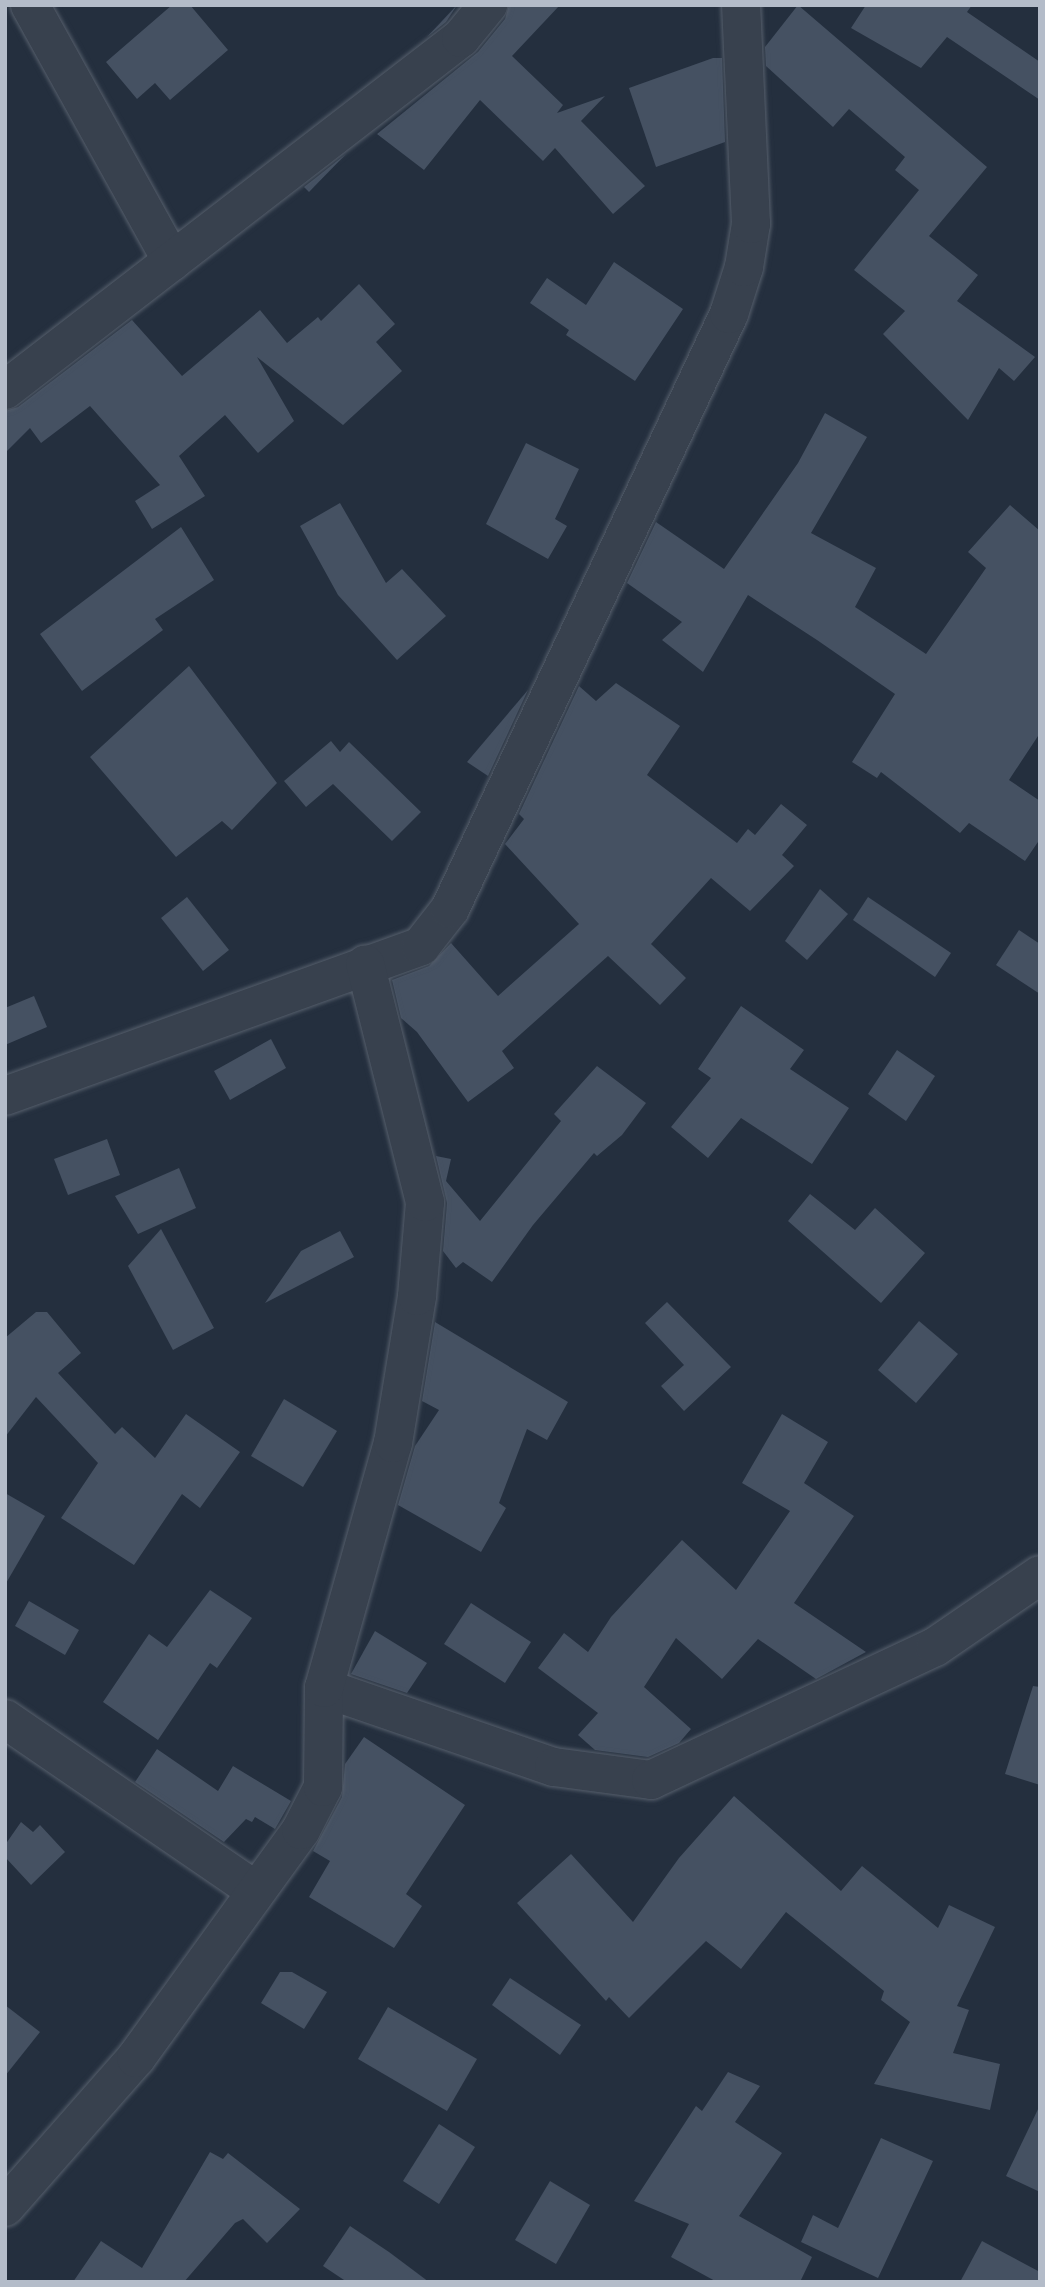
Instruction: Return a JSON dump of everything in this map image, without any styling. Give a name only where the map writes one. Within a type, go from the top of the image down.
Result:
[{"type":"street","points":[[30,5],[172,261]]},
{"type":"street","points":[[5,390],[461,38],[488,5]]},
{"type":"street","points":[[5,1096],[421,946],[450,909],[729,314],[751,224],[741,5]]},
{"type":"street","points":[[5,2207],[136,2057],[302,1830],[323,1787],[324,1688],[393,1443],[417,1296],[425,1202],[365,964]]},
{"type":"street","points":[[324,1688],[554,1767],[651,1780],[935,1647],[1040,1575]]},
{"type":"street","points":[[5,1719],[257,1891]]},
{"type":"building","points":[[172,5],[190,5],[228,50],[170,100],[155,83],[137,99],[106,62]]},
{"type":"building","points":[[457,5],[446,22],[427,37]]},
{"type":"building","points":[[509,5],[560,5],[512,56],[563,105],[557,113],[605,96],[581,121],[645,186],[613,214],[555,148],[543,161],[480,100],[424,170],[377,134],[478,52],[505,19]]},
{"type":"building","points":[[798,5],[987,167],[929,236],[978,275],[957,301],[1035,357],[1014,381],[999,368],[968,420],[883,334],[905,311],[854,270],[919,190],[895,170],[905,157],[849,109],[833,127],[766,66],[765,47]]},
{"type":"building","points":[[866,5],[972,5],[967,12],[1040,62],[1040,100],[947,37],[921,68],[851,28]]},
{"type":"building","points":[[713,58],[722,58],[725,142],[656,167],[629,88]]},
{"type":"building","points":[[346,154],[309,192],[304,187]]},
{"type":"building","points":[[614,262],[683,309],[635,381],[566,335],[569,330],[530,303],[547,278],[586,305]]},
{"type":"building","points":[[359,284],[395,324],[376,342],[402,371],[343,425],[257,357],[294,421],[258,453],[225,415],[179,456],[205,496],[152,529],[135,501],[160,485],[90,406],[41,443],[30,428],[5,453],[5,411],[18,407],[132,320],[182,376],[260,310],[287,343],[318,317],[321,321]]},
{"type":"building","points":[[825,413],[867,437],[811,533],[876,568],[855,607],[926,654],[986,568],[968,552],[1010,505],[1040,531],[1040,733],[1009,780],[1040,801],[1040,839],[1025,861],[969,823],[960,833],[881,772],[877,778],[852,762],[895,694],[748,595],[703,672],[662,640],[682,622],[627,583],[656,522],[724,569],[798,463]]},
{"type":"building","points":[[526,443],[579,469],[555,519],[567,526],[548,559],[486,524]]},
{"type":"building","points":[[340,503],[386,583],[402,569],[446,616],[397,660],[338,595],[300,526]]},
{"type":"building","points":[[181,527],[214,580],[155,619],[163,630],[82,691],[40,634]]},
{"type":"building","points":[[189,666],[277,783],[232,830],[222,821],[176,857],[90,757]]},
{"type":"building","points":[[616,683],[680,726],[647,775],[737,843],[748,829],[755,835],[781,804],[807,825],[782,855],[794,866],[750,911],[711,878],[651,944],[686,978],[660,1005],[608,956],[502,1051],[514,1068],[468,1102],[417,1032],[401,1018],[392,980],[429,966],[451,943],[498,996],[579,924],[505,844],[524,819],[519,814],[579,686],[596,701]]},
{"type":"building","points":[[528,690],[488,776],[467,762]]},
{"type":"building","points":[[331,741],[340,752],[349,742],[421,812],[392,841],[333,784],[306,807],[284,781]]},
{"type":"building","points":[[820,889],[848,914],[807,960],[785,941]]},
{"type":"building","points":[[187,897],[229,950],[203,971],[161,918]]},
{"type":"building","points":[[868,897],[951,953],[935,977],[853,920]]},
{"type":"building","points":[[1019,930],[1040,944],[1040,994],[996,965]]},
{"type":"building","points":[[34,996],[47,1027],[5,1045],[5,1008]]},
{"type":"building","points":[[741,1006],[804,1050],[790,1069],[849,1108],[812,1164],[741,1118],[708,1158],[671,1127],[711,1078],[698,1069]]},
{"type":"building","points":[[271,1039],[286,1068],[230,1100],[214,1071]]},
{"type":"building","points":[[897,1050],[935,1076],[906,1121],[868,1094]]},
{"type":"building","points":[[597,1066],[646,1103],[622,1135],[597,1156],[594,1153],[533,1225],[492,1282],[463,1262],[456,1268],[443,1251],[447,1203],[436,1156],[451,1159],[446,1181],[480,1221],[561,1121],[554,1114]]},
{"type":"building","points":[[107,1139],[120,1175],[68,1195],[54,1159]]},
{"type":"building","points":[[179,1168],[196,1208],[138,1234],[115,1196]]},
{"type":"building","points":[[810,1194],[855,1230],[875,1208],[925,1253],[881,1303],[788,1221]]},
{"type":"building","points":[[161,1229],[214,1328],[173,1350],[128,1266]]},
{"type":"building","points":[[340,1231],[354,1257],[265,1303],[301,1251]]},
{"type":"building","points":[[667,1302],[731,1367],[684,1411],[661,1386],[684,1365],[645,1323]]},
{"type":"building","points":[[36,1312],[47,1312],[81,1353],[58,1373],[115,1434],[122,1427],[155,1458],[186,1414],[240,1452],[200,1508],[182,1494],[134,1565],[61,1518],[98,1463],[36,1397],[5,1437],[5,1338]]},
{"type":"building","points":[[919,1321],[958,1354],[916,1403],[878,1370]]},
{"type":"building","points":[[435,1322],[568,1402],[547,1440],[527,1429],[499,1503],[506,1508],[481,1552],[398,1505],[415,1446],[439,1410],[422,1401]]},
{"type":"building","points":[[284,1399],[337,1431],[303,1487],[251,1456]]},
{"type":"building","points":[[782,1414],[828,1442],[804,1483],[854,1516],[794,1603],[866,1652],[816,1679],[758,1639],[722,1679],[676,1638],[644,1687],[691,1729],[679,1743],[648,1757],[595,1750],[578,1735],[598,1713],[538,1668],[564,1633],[588,1652],[611,1617],[682,1540],[736,1590],[790,1511],[742,1483]]},
{"type":"building","points":[[5,1493],[45,1516],[5,1585]]},
{"type":"building","points":[[210,1590],[252,1618],[217,1668],[210,1663],[158,1740],[103,1702],[149,1634],[167,1647]]},
{"type":"building","points":[[29,1601],[79,1630],[65,1655],[15,1626]]},
{"type":"building","points":[[471,1603],[531,1642],[505,1683],[444,1644]]},
{"type":"building","points":[[375,1631],[427,1663],[407,1693],[351,1674]]},
{"type":"building","points":[[1033,1686],[1040,1687],[1040,1785],[1005,1774]]},
{"type":"building","points":[[364,1737],[465,1805],[406,1894],[422,1906],[394,1948],[309,1897],[330,1861],[313,1851],[342,1797],[345,1764]]},
{"type":"building","points":[[157,1749],[218,1791],[233,1766],[291,1801],[275,1829],[255,1817],[252,1822],[246,1819],[224,1842],[135,1782]]},
{"type":"building","points":[[734,1796],[841,1891],[862,1866],[938,1928],[949,1905],[995,1927],[957,2006],[969,2010],[953,2053],[1000,2064],[990,2110],[874,2084],[910,2022],[881,2000],[884,1991],[786,1912],[741,1969],[706,1941],[629,2018],[609,1997],[606,2001],[517,1903],[571,1854],[633,1922],[679,1858]]},
{"type":"building","points":[[21,1822],[33,1832],[40,1825],[65,1852],[31,1885],[5,1857],[5,1845]]},
{"type":"building","points":[[280,1972],[292,1972],[327,1992],[304,2029],[261,2003]]},
{"type":"building","points":[[510,1978],[581,2025],[560,2055],[492,2005]]},
{"type":"building","points":[[5,2005],[40,2032],[5,2076]]},
{"type":"building","points":[[388,2007],[477,2059],[447,2111],[358,2059]]},
{"type":"building","points":[[728,2072],[760,2086],[735,2122],[782,2153],[739,2216],[812,2257],[800,2282],[717,2282],[671,2257],[689,2224],[634,2201],[696,2106],[702,2111]]},
{"type":"building","points":[[1040,2105],[1040,2192],[1006,2176]]},
{"type":"building","points":[[439,2124],[475,2147],[439,2204],[403,2181]]},
{"type":"building","points":[[881,2138],[933,2161],[878,2278],[801,2242],[813,2215],[838,2228]]},
{"type":"building","points":[[210,2152],[223,2159],[228,2153],[300,2209],[267,2243],[243,2219],[235,2223],[184,2282],[73,2282],[101,2241],[142,2268]]},
{"type":"building","points":[[550,2181],[590,2205],[556,2264],[515,2240]]},
{"type":"building","points":[[350,2226],[429,2282],[347,2282],[323,2266]]},
{"type":"building","points":[[982,2241],[1040,2272],[1040,2282],[960,2282]]}]
